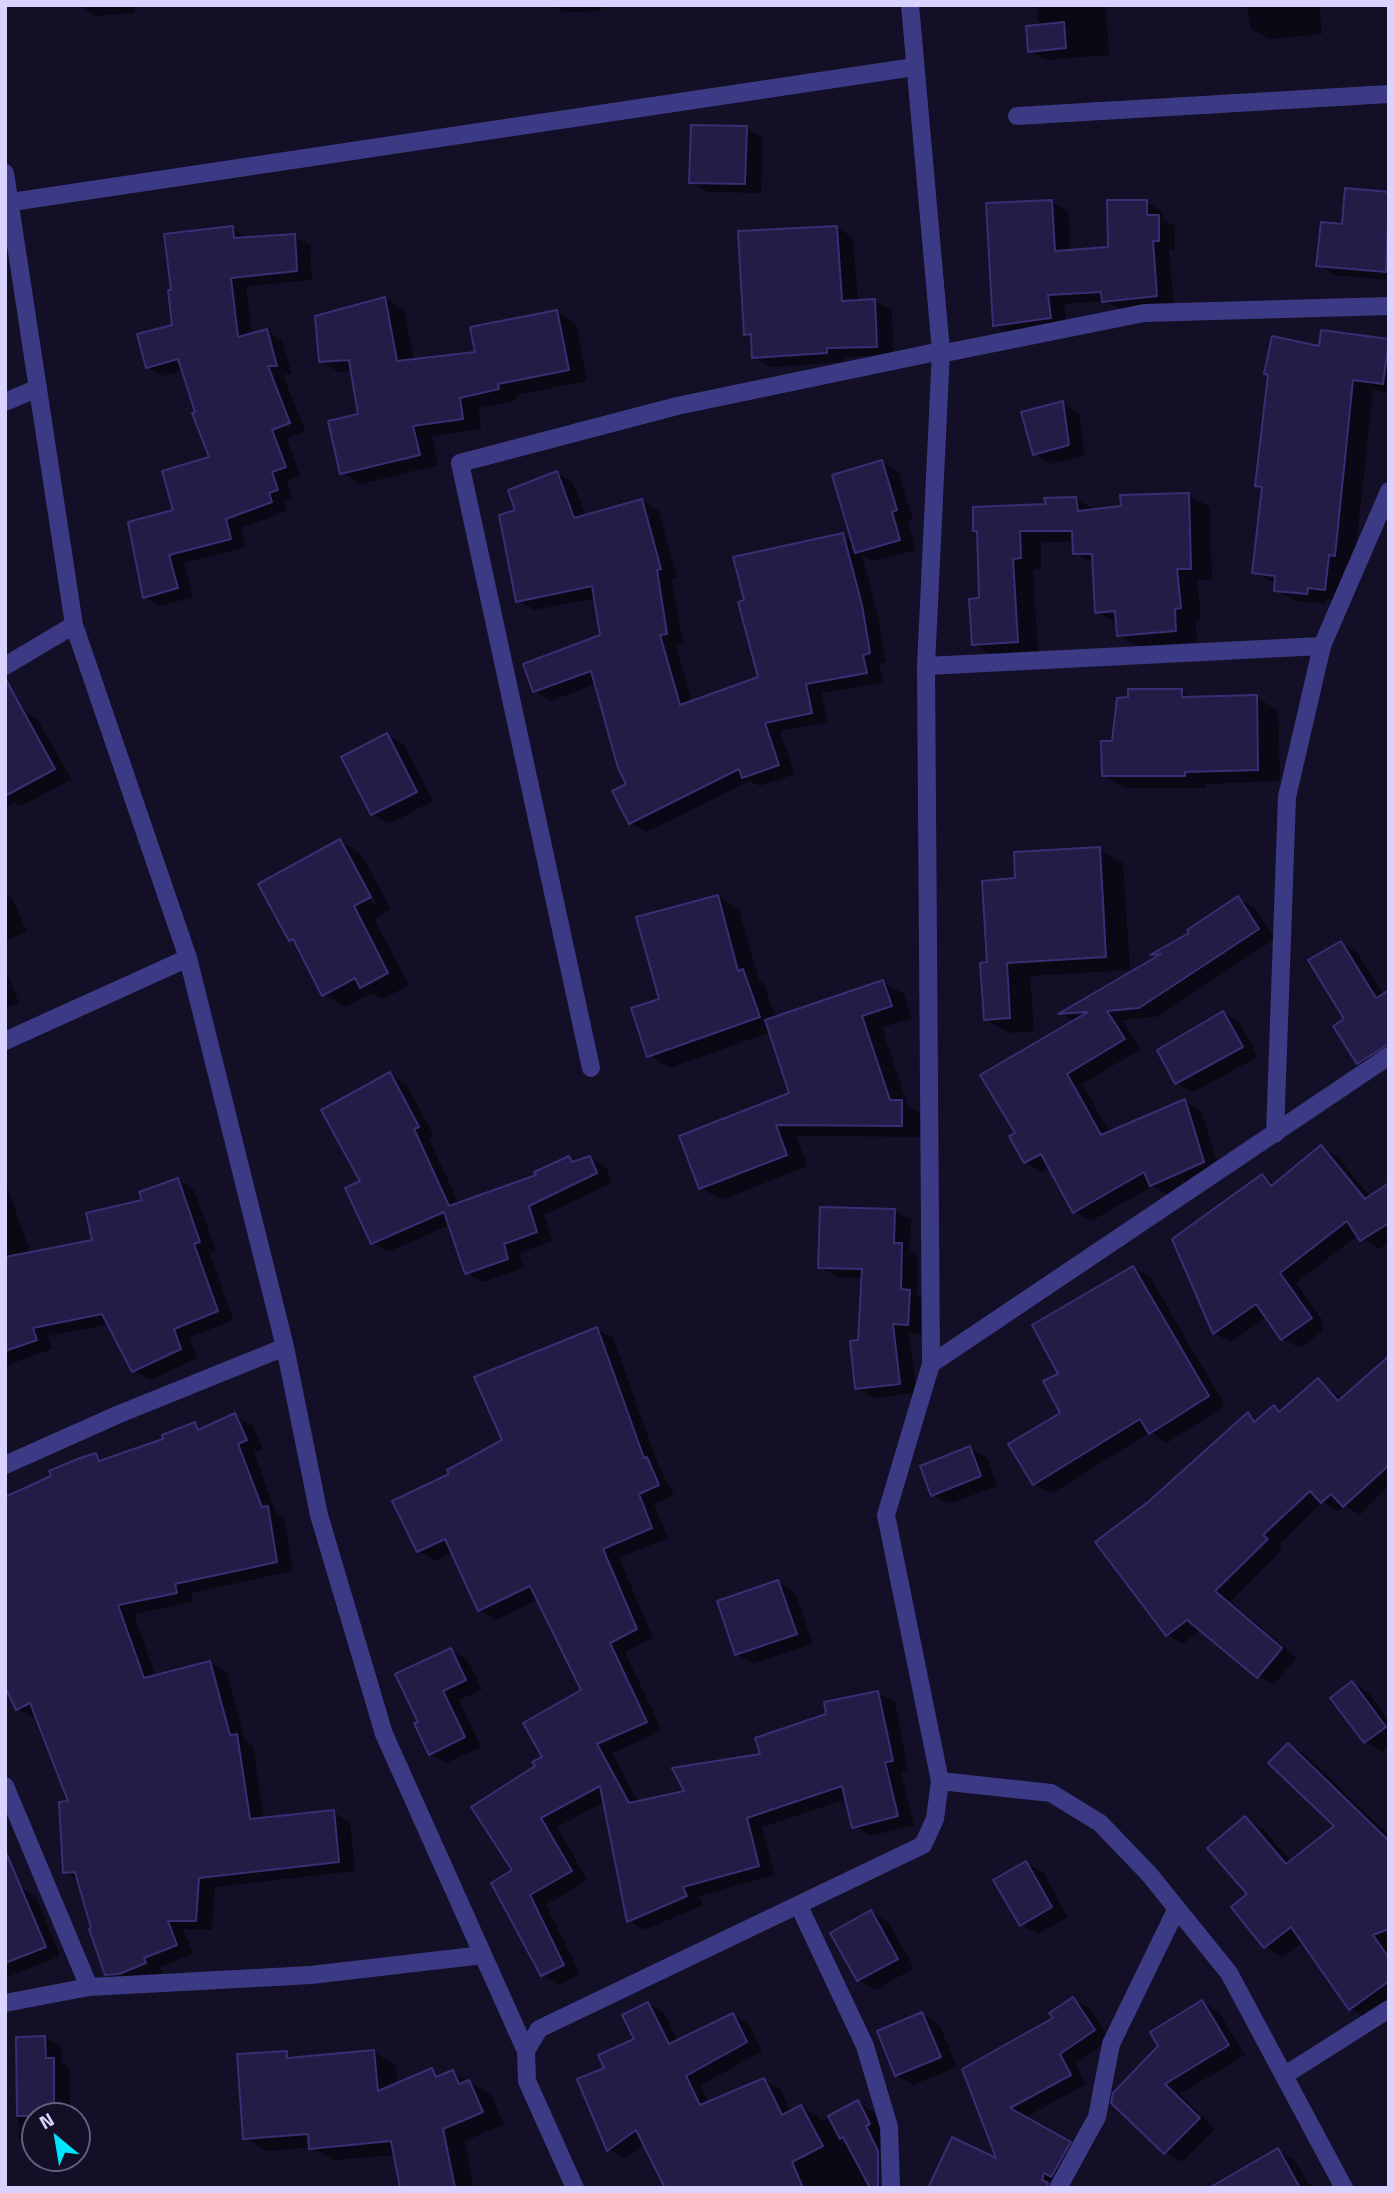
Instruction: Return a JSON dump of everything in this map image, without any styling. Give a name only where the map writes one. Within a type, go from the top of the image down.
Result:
[{"type":"street","points":[[526,2051],[539,2029],[923,1845],[935,1819],[940,1781],[886,1515],[931,1364],[926,666],[940,353],[909,5]]},
{"type":"street","points":[[8,202],[914,67]]},
{"type":"street","points":[[1017,116],[1389,94]]},
{"type":"street","points":[[5,173],[74,625],[188,958],[285,1348],[319,1515],[384,1734],[526,2051],[527,2081],[575,2188]]},
{"type":"street","points":[[591,1068],[460,463],[677,406],[1144,313],[1389,306]]},
{"type":"street","points":[[5,402],[38,388]]},
{"type":"street","points":[[1275,1134],[1287,797],[1322,646],[1389,491]]},
{"type":"street","points":[[5,666],[74,625]]},
{"type":"street","points":[[926,666],[1322,646]]},
{"type":"street","points":[[5,1041],[188,958]]},
{"type":"street","points":[[931,1364],[1389,1056]]},
{"type":"street","points":[[5,1465],[117,1415],[285,1348]]},
{"type":"street","points":[[940,1781],[1051,1794],[1100,1823],[1149,1874],[1229,1973],[1344,2188]]},
{"type":"street","points":[[5,1786],[89,1987]]},
{"type":"street","points":[[799,1906],[866,2046],[889,2127],[891,2188]]},
{"type":"street","points":[[1058,2188],[1097,2117],[1111,2044],[1177,1908]]},
{"type":"street","points":[[5,2003],[89,1987],[311,1975],[483,1955]]},
{"type":"street","points":[[1285,2076],[1389,2010]]},
{"type":"building","points":[[1064,22],[1066,48],[1028,52],[1026,26]]},
{"type":"building","points":[[691,125],[747,126],[745,184],[689,183]]},
{"type":"building","points":[[1345,188],[1389,192],[1386,272],[1316,266],[1321,222],[1342,224]]},
{"type":"building","points":[[1052,200],[1055,251],[1108,247],[1107,200],[1147,200],[1147,215],[1159,215],[1159,241],[1153,241],[1157,296],[1102,302],[1101,292],[1048,295],[1051,318],[993,326],[986,203]]},
{"type":"building","points":[[233,226],[234,238],[295,234],[297,271],[231,278],[238,337],[267,329],[277,366],[268,366],[290,423],[272,430],[286,467],[272,472],[278,490],[269,493],[272,502],[226,519],[231,539],[169,555],[178,588],[143,598],[128,522],[173,510],[162,471],[209,457],[192,413],[195,412],[178,359],[146,368],[137,334],[172,325],[164,234]]},
{"type":"building","points":[[837,226],[842,301],[875,299],[877,347],[827,348],[827,353],[752,358],[751,334],[744,335],[738,231]]},
{"type":"building","points":[[385,297],[397,361],[475,352],[470,327],[557,310],[569,370],[498,384],[499,389],[460,398],[463,419],[413,426],[420,455],[340,474],[328,421],[358,414],[349,360],[319,362],[315,316]]},
{"type":"building","points":[[1321,330],[1389,339],[1383,384],[1353,380],[1335,556],[1329,555],[1325,590],[1308,588],[1307,594],[1274,591],[1275,576],[1252,573],[1262,487],[1255,486],[1268,375],[1264,374],[1272,336],[1319,346]]},
{"type":"building","points":[[1063,401],[1069,445],[1033,455],[1021,412]]},
{"type":"building","points":[[882,460],[897,510],[892,512],[900,540],[855,553],[832,475]]},
{"type":"building","points":[[557,471],[574,518],[642,499],[661,569],[657,570],[667,634],[660,635],[680,705],[758,677],[738,602],[744,600],[733,557],[843,533],[862,605],[870,653],[863,655],[867,673],[806,684],[812,713],[765,723],[779,765],[742,778],[739,769],[629,824],[612,791],[626,784],[618,768],[591,671],[533,692],[523,664],[600,635],[592,586],[516,602],[499,515],[515,510],[508,490]]},
{"type":"building","points":[[1189,493],[1191,569],[1177,569],[1181,608],[1175,609],[1176,631],[1117,636],[1115,611],[1095,613],[1092,554],[1073,554],[1072,531],[1020,531],[1021,558],[1013,559],[1018,642],[972,645],[969,599],[979,598],[977,531],[973,531],[973,507],[1046,504],[1044,498],[1076,497],[1078,511],[1121,506],[1120,495]]},
{"type":"building","points":[[5,678],[55,769],[5,796]]},
{"type":"building","points":[[1128,689],[1182,689],[1182,697],[1257,695],[1258,770],[1185,772],[1185,776],[1102,776],[1101,741],[1112,741],[1117,698],[1128,697]]},
{"type":"building","points":[[387,733],[417,792],[371,815],[341,757]]},
{"type":"building","points":[[340,839],[371,897],[354,906],[388,973],[360,988],[355,978],[322,996],[293,939],[289,941],[258,884]]},
{"type":"building","points":[[1100,847],[1106,957],[1007,963],[1010,1018],[984,1020],[980,963],[987,962],[982,881],[1015,878],[1014,852]]},
{"type":"building","points":[[718,895],[738,971],[743,969],[760,1017],[647,1057],[631,1008],[659,999],[636,917]]},
{"type":"building","points":[[1238,896],[1259,929],[1139,1008],[1107,1011],[1125,1039],[1067,1074],[1101,1135],[1185,1099],[1204,1162],[1150,1186],[1144,1172],[1073,1213],[1041,1154],[1024,1163],[1009,1136],[1015,1133],[980,1075],[1088,1012],[1058,1014],[1161,954],[1150,955],[1189,933],[1187,930]]},
{"type":"building","points":[[1341,941],[1376,998],[1389,990],[1389,1044],[1357,1064],[1333,1026],[1344,1019],[1308,960]]},
{"type":"building","points":[[883,980],[892,1006],[862,1016],[890,1100],[902,1100],[902,1126],[776,1125],[787,1155],[699,1189],[679,1136],[789,1093],[765,1020]]},
{"type":"building","points":[[1223,1011],[1243,1047],[1175,1084],[1157,1050]]},
{"type":"building","points":[[390,1072],[419,1127],[414,1129],[449,1206],[536,1175],[534,1172],[569,1156],[572,1162],[590,1156],[597,1173],[529,1206],[537,1232],[504,1244],[508,1259],[465,1274],[444,1212],[371,1244],[345,1188],[360,1181],[321,1110]]},
{"type":"building","points":[[1321,1145],[1365,1199],[1389,1183],[1389,1223],[1360,1241],[1347,1221],[1280,1273],[1312,1318],[1281,1340],[1256,1304],[1213,1334],[1172,1239],[1262,1174],[1271,1186]]},
{"type":"building","points":[[178,1178],[200,1242],[194,1244],[218,1311],[174,1329],[181,1349],[132,1372],[102,1314],[33,1328],[37,1340],[5,1351],[5,1257],[92,1240],[86,1213],[142,1200],[139,1192]]},
{"type":"building","points":[[820,1207],[895,1209],[894,1243],[902,1243],[901,1289],[910,1290],[908,1325],[893,1324],[900,1384],[855,1389],[850,1341],[858,1340],[862,1269],[818,1268]]},
{"type":"building","points":[[1133,1266],[1209,1396],[1149,1434],[1140,1419],[1033,1485],[1008,1444],[1060,1413],[1043,1381],[1058,1374],[1032,1325]]},
{"type":"building","points":[[597,1327],[644,1458],[647,1457],[659,1485],[639,1494],[652,1528],[603,1549],[637,1629],[610,1643],[647,1722],[597,1744],[629,1803],[684,1791],[672,1768],[760,1754],[755,1738],[826,1714],[824,1702],[878,1691],[893,1761],[885,1762],[898,1816],[852,1828],[842,1786],[747,1818],[759,1866],[683,1887],[687,1896],[627,1922],[600,1786],[541,1818],[572,1871],[530,1895],[564,1965],[541,1976],[491,1883],[512,1870],[471,1807],[535,1766],[532,1762],[542,1757],[523,1723],[581,1690],[530,1586],[478,1611],[445,1539],[417,1552],[392,1501],[449,1474],[447,1470],[502,1440],[474,1377]]},
{"type":"building","points":[[1389,1356],[1389,1465],[1343,1507],[1331,1494],[1321,1503],[1310,1491],[1263,1535],[1268,1539],[1215,1591],[1282,1648],[1257,1678],[1187,1620],[1166,1636],[1095,1542],[1148,1502],[1248,1412],[1254,1422],[1274,1405],[1279,1412],[1318,1378],[1338,1401]]},
{"type":"building","points":[[235,1413],[247,1440],[238,1444],[262,1507],[268,1506],[277,1562],[175,1584],[177,1593],[118,1605],[144,1678],[210,1661],[230,1735],[237,1734],[250,1819],[334,1810],[339,1862],[199,1878],[196,1921],[168,1921],[177,1945],[144,1958],[146,1963],[119,1974],[105,1975],[89,1929],[91,1928],[75,1872],[63,1873],[59,1802],[68,1801],[30,1703],[16,1710],[5,1687],[5,1497],[51,1476],[49,1471],[80,1458],[96,1453],[99,1461],[163,1439],[162,1435],[195,1422],[198,1430]]},
{"type":"building","points":[[970,1446],[981,1476],[931,1496],[920,1466]]},
{"type":"building","points":[[778,1580],[797,1634],[735,1655],[717,1601]]},
{"type":"building","points":[[451,1648],[466,1680],[443,1691],[465,1737],[429,1755],[414,1723],[418,1722],[395,1674]]},
{"type":"building","points":[[1352,1681],[1386,1727],[1364,1743],[1330,1698]]},
{"type":"building","points":[[1288,1743],[1389,1841],[1389,1929],[1373,1935],[1389,1958],[1389,1981],[1349,2010],[1291,1927],[1264,1948],[1231,1907],[1247,1894],[1207,1848],[1245,1816],[1286,1864],[1334,1826],[1268,1763]]},
{"type":"building","points":[[5,1850],[46,1947],[5,1963]]},
{"type":"building","points":[[1026,1861],[1052,1907],[1020,1926],[993,1880]]},
{"type":"building","points":[[871,1910],[898,1959],[857,1981],[830,1933]]},
{"type":"building","points":[[1073,1997],[1095,2030],[1060,2054],[1071,2075],[1010,2108],[1071,2142],[1051,2177],[1044,2173],[1042,2180],[1048,2183],[1047,2188],[928,2188],[952,2137],[996,2158],[962,2069],[1053,2018],[1049,2013]]},
{"type":"building","points":[[1202,2000],[1229,2045],[1165,2084],[1200,2118],[1164,2154],[1111,2103],[1113,2093],[1158,2046],[1150,2032]]},
{"type":"building","points":[[648,2002],[669,2044],[733,2013],[747,2042],[686,2076],[700,2105],[764,2078],[782,2115],[801,2105],[823,2146],[792,2162],[803,2188],[665,2188],[636,2130],[607,2151],[577,2079],[604,2068],[598,2055],[634,2039],[622,2015]]},
{"type":"building","points":[[922,2012],[941,2057],[895,2076],[877,2031]]},
{"type":"building","points":[[45,2036],[46,2058],[54,2058],[54,2102],[21,2102],[21,2116],[17,2116],[16,2037]]},
{"type":"building","points":[[374,2050],[378,2091],[432,2068],[436,2077],[453,2070],[459,2084],[469,2080],[483,2112],[443,2129],[455,2188],[400,2188],[391,2141],[309,2149],[308,2134],[243,2139],[237,2054],[287,2051],[287,2058]]},
{"type":"building","points":[[858,2100],[870,2124],[866,2126],[878,2151],[878,2188],[870,2188],[843,2137],[840,2139],[828,2116]]},
{"type":"building","points":[[1278,2148],[1300,2188],[1209,2188]]}]
